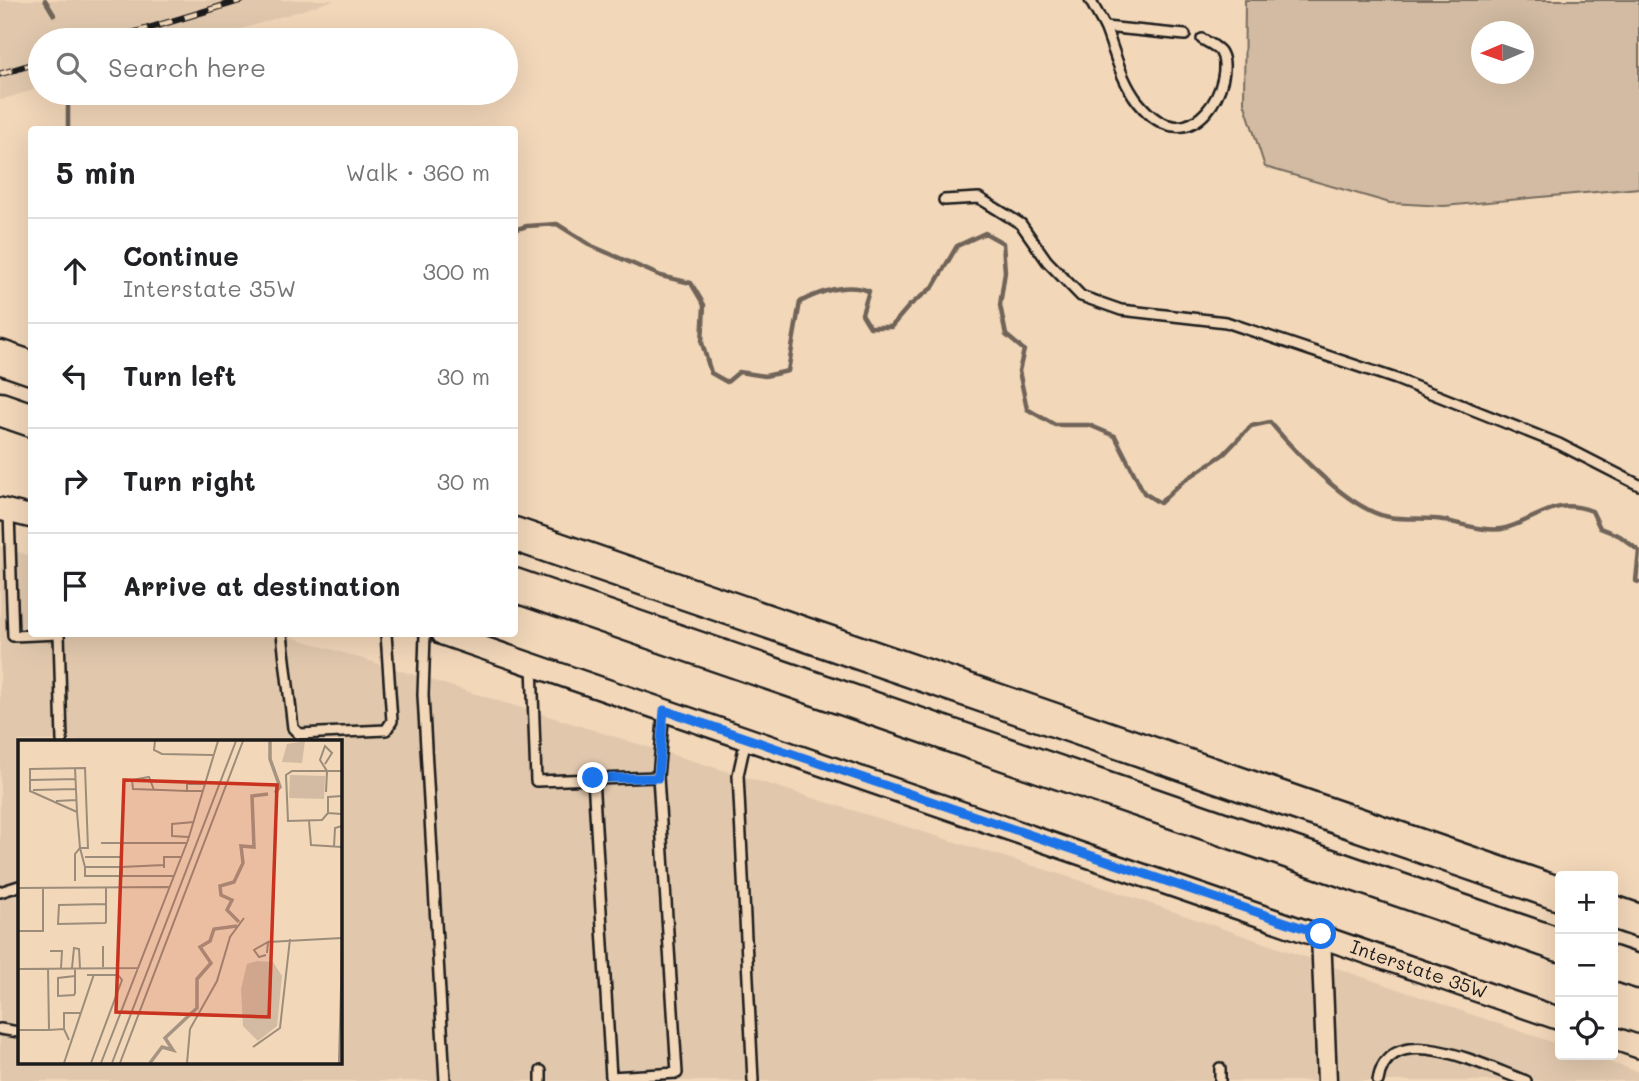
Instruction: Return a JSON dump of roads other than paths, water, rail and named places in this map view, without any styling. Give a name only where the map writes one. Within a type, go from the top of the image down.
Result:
[{"type":"highway","points":[[0,357],[28,367]]},
{"type":"highway","points":[[0,409],[28,419]]},
{"type":"highway","points":[[518,535],[1555,892]]},
{"type":"highway","points":[[518,586],[1555,943]]},
{"type":"highway","points":[[1618,914],[1639,921]]},
{"type":"highway","points":[[1618,965],[1639,972]]},
{"type":"street","points":[[5,510],[28,516]]},
{"type":"street","name":"Interstate 35W","points":[[452,637],[1321,934],[1555,1017]]},
{"type":"street","points":[[1321,934],[1327,1081]]},
{"type":"street","points":[[1618,1040],[1639,1047]]},
{"type":"lane","points":[[1090,0],[1105,27],[1127,84],[1157,121],[1169,126],[1190,126],[1198,121],[1218,91],[1223,74],[1223,59],[1219,50],[1202,39]]},
{"type":"lane","points":[[1105,27],[1185,35]]},
{"type":"lane","points":[[944,200],[979,198],[1021,224],[1047,261],[1081,296],[1121,310],[1226,322],[1396,379],[1559,444],[1639,485]]},
{"type":"lane","points":[[5,510],[13,636],[28,635]]},
{"type":"lane","points":[[59,637],[62,740]]},
{"type":"lane","points":[[282,637],[293,727],[299,734],[386,730],[392,721],[386,637]]},
{"type":"lane","points":[[425,637],[423,695],[444,1081]]},
{"type":"lane","points":[[532,664],[536,781],[658,778]]},
{"type":"lane","points":[[593,778],[611,1079],[677,1077],[658,778],[664,710]]},
{"type":"lane","points":[[746,739],[738,775],[753,1081]]},
{"type":"lane","points":[[0,892],[18,886]]},
{"type":"lane","points":[[0,1029],[18,1032]]},
{"type":"lane","points":[[1378,1081],[1386,1060],[1395,1052],[1423,1046],[1526,1081]]},
{"type":"lane","points":[[1220,1068],[1220,1081]]},
{"type":"waterway","points":[[45,0],[54,15]]},
{"type":"waterway","points":[[68,105],[68,126]]},
{"type":"waterway","points":[[518,229],[557,224],[592,246],[661,276],[691,283],[704,305],[702,343],[711,373],[727,382],[739,372],[765,376],[788,371],[800,302],[816,294],[851,287],[869,291],[862,314],[870,327],[891,327],[909,306],[933,287],[957,246],[985,233],[1003,243],[1005,272],[1000,305],[1006,335],[1024,350],[1019,371],[1027,409],[1055,425],[1089,425],[1115,436],[1144,493],[1160,503],[1181,483],[1224,454],[1251,426],[1270,422],[1309,464],[1341,492],[1358,504],[1389,517],[1436,519],[1499,529],[1518,524],[1548,510],[1567,506],[1592,511],[1600,528],[1620,536],[1639,551],[1636,581],[1639,582]]},
{"type":"railway","points":[[150,28],[242,0]]},
{"type":"railway","points":[[0,74],[28,66]]}]
